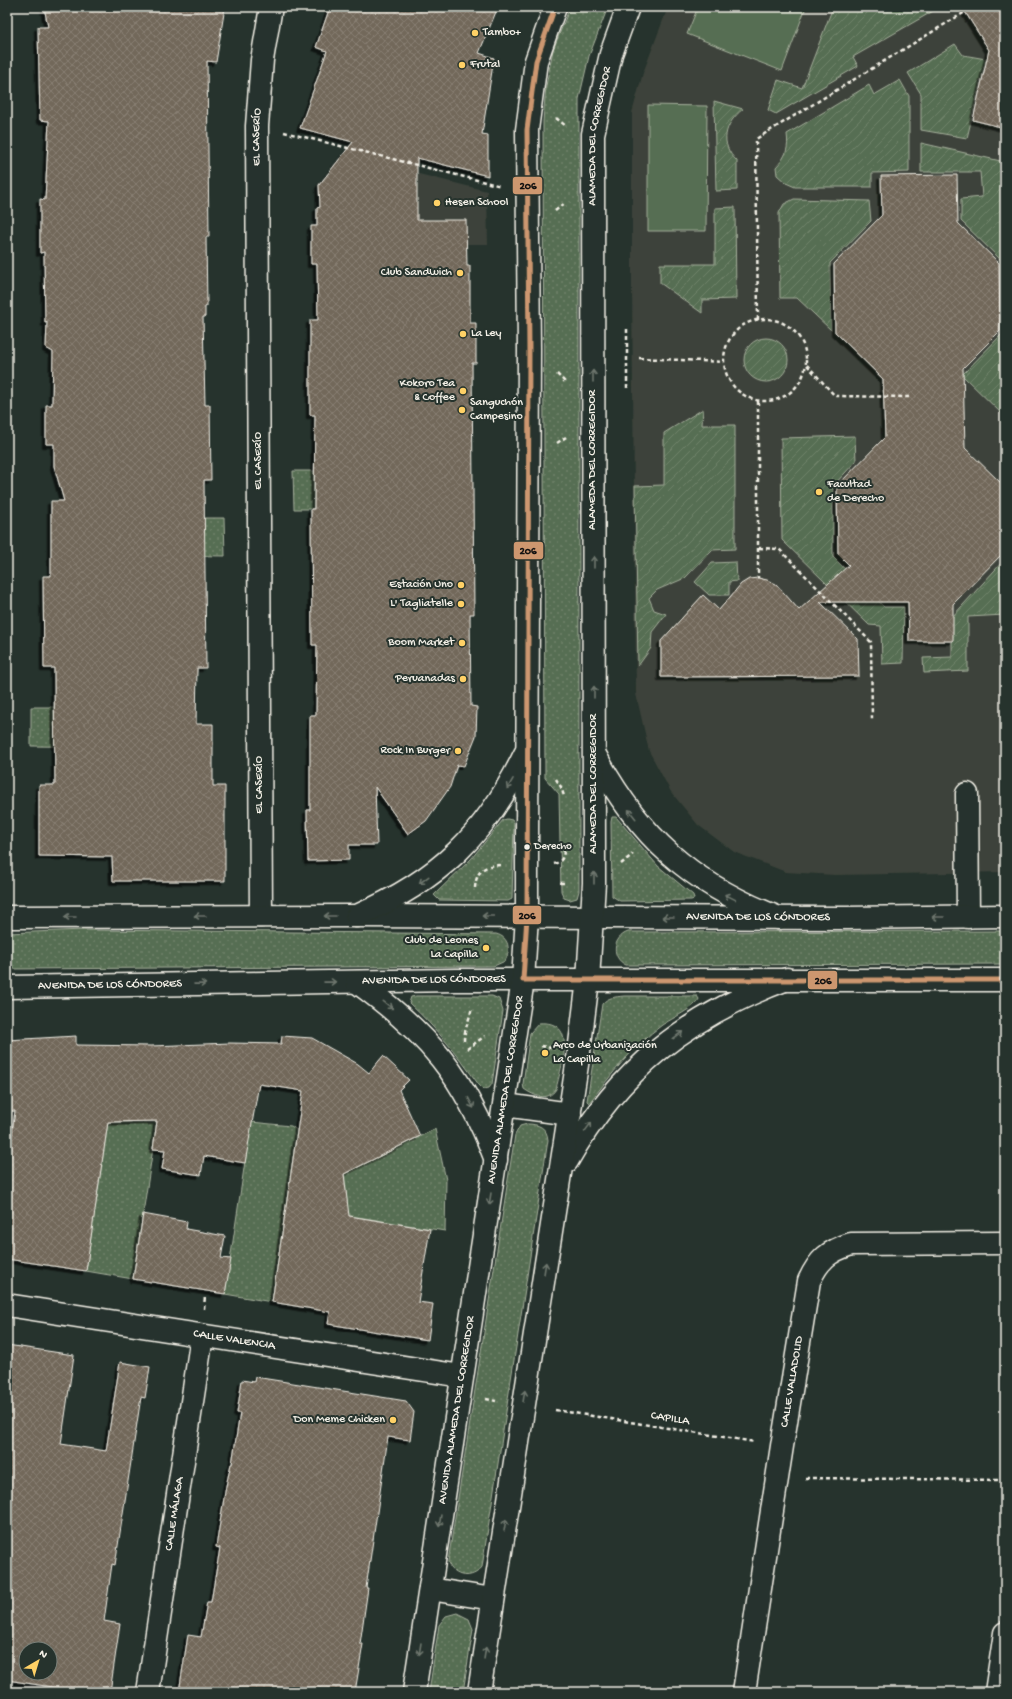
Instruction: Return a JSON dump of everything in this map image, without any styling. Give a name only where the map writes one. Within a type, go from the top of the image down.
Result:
[{"type":"main road","name":"EL CASERÍO","points":[[261,916],[257,126],[262,60],[271,7]]},
{"type":"main road","name":"AVENIDA ALAMEDA DEL CORREGIDOR","points":[[414,1692],[462,1376],[497,1161],[523,980],[527,916],[527,130],[536,61],[555,7]]},
{"type":"main road","name":"ALAMEDA DEL CORREGIDOR","points":[[593,917],[593,134],[611,54],[628,7]]},
{"type":"main road","points":[[357,916],[388,902],[418,884],[446,864],[466,844],[492,812],[511,782],[527,750]]},
{"type":"main road","points":[[594,754],[610,783],[630,812],[652,838],[674,859],[724,894],[779,918]]},
{"type":"main road","points":[[967,794],[968,917]]},
{"type":"main road","name":"AVENIDA DE LOS CÓNDORES","points":[[7,917],[527,916],[779,918],[1005,916]]},
{"type":"main road","points":[[479,1692],[570,1114],[588,980],[593,917]]},
{"type":"main road","points":[[561,1173],[581,1137],[604,1105],[631,1074],[658,1050],[688,1028],[720,1008],[753,992],[788,979]]},
{"type":"main road","name":"AVENIDA DE LOS CÓNDORES","points":[[7,987],[523,980],[1005,980]]},
{"type":"main road","points":[[357,982],[389,1005],[419,1032],[446,1063],[466,1094],[483,1127],[497,1161]]},
{"type":"main road","points":[[505,1105],[570,1114]]},
{"type":"main road","name":"CALLE VALLADOLID","points":[[744,1692],[782,1446],[810,1281],[817,1265],[834,1250],[851,1244],[1005,1242]]},
{"type":"main road","name":"CALLE VALENCIA","points":[[7,1305],[462,1376]]},
{"type":"main road","name":"CALLE MÁLAGA","points":[[148,1692],[202,1336]]},
{"type":"main road","points":[[430,1588],[493,1599]]},
{"type":"main road","points":[[996,1692],[1005,1633]]},
{"type":"path","points":[[758,320],[756,138],[965,12]]},
{"type":"path","points":[[257,126],[528,194]]},
{"type":"path","points":[[767,319],[781,322],[792,328],[804,345],[807,365],[803,378],[796,389],[785,397],[772,402],[758,401],[745,396],[734,388],[727,376],[724,362],[725,348],[732,336],[741,326],[758,320],[767,319]]},
{"type":"path","points":[[627,329],[627,388]]},
{"type":"path","points":[[639,358],[724,362]]},
{"type":"path","points":[[807,365],[836,396],[909,397]]},
{"type":"path","points":[[758,401],[758,578]]},
{"type":"path","points":[[759,548],[779,549],[871,642],[872,721]]},
{"type":"path","points":[[475,895],[477,876],[480,871],[490,865],[503,865]]},
{"type":"path","points":[[470,1052],[464,1040],[464,1031],[470,1016],[473,1001]]},
{"type":"path","points":[[462,1051],[485,1037],[487,1032]]},
{"type":"path","points":[[535,1046],[556,1049]]},
{"type":"path","points":[[479,1398],[501,1402]]},
{"type":"path","name":"CAPILLA","points":[[555,1410],[782,1446]]},
{"type":"path","points":[[777,1478],[1001,1480],[1005,1483]]},
{"type":"shaded area","name":"Facultad de Derecho","points":[[668,7],[1005,7],[1005,872],[835,875],[786,872],[734,852],[698,825],[671,792],[649,751],[636,694],[632,289],[632,113],[643,73]]},
{"type":"shaded area","name":"Hesen School","points":[[387,166],[487,191],[488,244],[388,244]]},
{"type":"green space","points":[[570,7],[608,7],[589,56],[579,99],[579,891],[577,898],[570,900],[564,898],[561,891],[559,794],[545,778],[543,121],[546,86],[553,50]]},
{"type":"green space","points":[[698,7],[806,7],[782,71],[687,34]]},
{"type":"green space","points":[[833,7],[933,7],[935,10],[853,57],[858,66],[776,114],[768,110],[778,80],[802,88]]},
{"type":"green space","points":[[955,44],[963,55],[986,59],[967,138],[921,130],[921,94],[908,73]]},
{"type":"green space","points":[[900,80],[909,96],[909,172],[872,173],[872,187],[795,187],[786,183],[777,175],[776,167],[782,160],[788,144],[787,134],[869,85],[874,95]]},
{"type":"green space","points":[[714,101],[743,109],[732,121],[726,134],[728,148],[737,161],[737,190],[716,191]]},
{"type":"green space","points":[[648,105],[707,106],[706,231],[648,231]]},
{"type":"green space","points":[[921,143],[1005,162],[1004,416],[962,375],[1004,332],[1003,262],[961,221],[961,199],[982,197],[980,172],[921,172]]},
{"type":"green space","points":[[794,199],[869,201],[871,221],[830,263],[831,330],[797,298],[780,298],[779,213],[784,204]]},
{"type":"green space","points":[[735,207],[736,299],[702,300],[702,313],[660,283],[660,264],[715,264],[715,208]]},
{"type":"green space","points":[[766,338],[778,342],[784,348],[788,360],[784,372],[778,378],[766,382],[754,378],[748,372],[744,360],[748,348],[754,342]]},
{"type":"green space","points":[[703,409],[702,425],[735,425],[735,549],[712,550],[685,578],[657,590],[649,598],[654,610],[666,614],[652,632],[651,648],[638,666],[635,486],[664,485],[664,433]]},
{"type":"green space","points":[[855,436],[856,461],[833,486],[833,557],[884,607],[904,607],[903,663],[882,664],[881,626],[869,625],[782,540],[781,438]]},
{"type":"green space","points":[[293,471],[377,471],[389,509],[294,509]]},
{"type":"green space","points":[[129,518],[224,518],[225,556],[149,555]]},
{"type":"green space","points":[[1005,559],[1005,615],[968,617],[968,671],[924,673],[923,658],[952,657],[952,617]]},
{"type":"green space","points":[[736,562],[737,581],[729,582],[729,595],[709,595],[695,582],[712,563]]},
{"type":"green space","points":[[31,707],[54,707],[129,747],[31,746]]},
{"type":"green space","points":[[612,817],[616,817],[658,866],[693,895],[694,899],[620,901],[612,896]]},
{"type":"green space","points":[[503,820],[512,820],[514,824],[512,899],[508,901],[439,900],[434,895],[471,859]]},
{"type":"green space","points":[[85,930],[496,934],[504,938],[508,944],[508,953],[505,961],[494,966],[7,969],[7,933]]},
{"type":"green space","points":[[1005,931],[1005,964],[626,965],[618,958],[615,948],[619,939],[628,932]]},
{"type":"green space","points":[[492,996],[499,999],[503,1011],[492,1084],[489,1088],[483,1089],[479,1085],[429,1022],[409,1003],[411,997]]},
{"type":"green space","points":[[624,996],[697,996],[699,999],[693,1006],[662,1025],[641,1042],[623,1061],[589,1103],[587,1101],[602,1004],[609,999]]},
{"type":"green space","points":[[539,1023],[551,1024],[559,1029],[563,1036],[564,1046],[561,1069],[556,1089],[553,1093],[545,1097],[536,1096],[528,1092],[524,1089],[523,1084],[530,1033]]},
{"type":"green space","points":[[108,1122],[157,1122],[133,1279],[86,1271]]},
{"type":"green space","points":[[251,1122],[291,1126],[297,1130],[272,1302],[225,1294]]},
{"type":"green space","points":[[527,1124],[535,1125],[544,1129],[548,1140],[482,1567],[474,1574],[464,1575],[454,1571],[448,1562],[515,1135],[520,1126]]},
{"type":"green space","points":[[435,1129],[446,1180],[445,1231],[345,1215],[347,1201],[344,1174]]},
{"type":"green space","points":[[457,1613],[469,1619],[473,1629],[463,1692],[429,1692],[439,1625],[446,1616]]},
{"type":"building","points":[[44,7],[225,7],[216,62],[207,61],[209,237],[206,237],[207,306],[205,307],[205,317],[203,317],[205,405],[210,405],[211,480],[204,480],[206,668],[197,668],[196,724],[213,724],[213,786],[225,786],[225,881],[113,881],[112,857],[39,856],[39,785],[55,785],[54,668],[44,668],[43,576],[51,576],[51,501],[64,501],[54,466],[54,444],[46,444],[46,405],[52,405],[53,352],[46,348],[47,322],[45,323],[44,252],[40,253],[40,199],[45,200],[49,121],[40,120],[38,27],[48,27]]},
{"type":"building","points":[[330,7],[498,7],[479,53],[494,58],[482,134],[488,135],[488,176],[417,158],[417,220],[466,220],[467,266],[470,266],[470,323],[476,323],[476,363],[472,363],[474,614],[470,614],[471,706],[477,707],[476,736],[464,766],[457,765],[450,787],[426,821],[408,834],[375,787],[377,845],[349,845],[349,860],[308,861],[307,810],[310,810],[310,715],[316,715],[317,645],[312,645],[311,509],[314,509],[315,415],[310,415],[310,320],[318,320],[317,264],[311,264],[311,226],[317,226],[317,208],[320,207],[319,185],[353,142],[300,128],[327,51],[316,47]]},
{"type":"building","points":[[962,7],[1005,7],[1005,128],[973,120],[989,50]]},
{"type":"building","points":[[957,175],[958,223],[999,263],[1000,331],[963,368],[965,448],[1002,484],[1003,553],[953,604],[953,641],[909,641],[908,602],[820,602],[858,639],[859,676],[661,677],[661,641],[703,595],[719,610],[741,584],[749,579],[758,578],[776,584],[799,610],[849,565],[838,554],[837,486],[885,437],[883,379],[835,332],[834,264],[882,215],[881,176]]},
{"type":"building","points":[[76,1036],[76,1045],[151,1046],[230,1043],[281,1044],[282,1036],[312,1038],[358,1064],[369,1073],[383,1056],[409,1080],[399,1090],[420,1136],[344,1174],[349,1216],[430,1229],[418,1302],[433,1304],[428,1340],[328,1324],[330,1312],[272,1302],[303,1091],[259,1084],[245,1163],[204,1156],[201,1175],[162,1169],[165,1150],[153,1149],[157,1121],[108,1122],[86,1271],[7,1259],[7,1169],[15,1111],[7,1111],[7,1040]]},
{"type":"building","points":[[143,1214],[187,1222],[186,1229],[225,1236],[221,1258],[231,1259],[225,1294],[133,1279]]},
{"type":"building","points":[[7,1345],[74,1355],[61,1444],[106,1451],[120,1362],[150,1367],[145,1398],[141,1397],[115,1565],[112,1564],[104,1621],[120,1624],[110,1692],[57,1692],[58,1688],[7,1680]]},
{"type":"building","points":[[255,1377],[406,1401],[414,1412],[410,1440],[388,1437],[366,1588],[368,1588],[360,1644],[363,1644],[355,1692],[179,1692],[188,1635],[201,1637],[207,1602],[211,1602],[220,1548],[216,1547],[240,1413],[237,1413],[242,1380],[254,1382]]},
{"type":"transit line","name":"206","points":[[555,7],[536,61],[527,130],[529,349],[527,916],[523,980],[1005,980]]},
{"type":"place","name":"Tambo+","points":[[475,33]]},
{"type":"place","name":"Frutal","points":[[462,65]]},
{"type":"place","name":"Hesen School","points":[[437,203]]},
{"type":"place","name":"Club Sandwich","points":[[460,273]]},
{"type":"place","name":"La Ley","points":[[463,334]]},
{"type":"place","name":"Kokoro Tea & Coffee","points":[[463,391]]},
{"type":"place","name":"Sanguchón Campesino","points":[[462,410]]},
{"type":"place","name":"Facultad de Derecho","points":[[819,492]]},
{"type":"place","name":"Estación Uno","points":[[461,585]]},
{"type":"place","name":"L' Tagliatelle","points":[[461,604]]},
{"type":"place","name":"Boom Market","points":[[462,643]]},
{"type":"place","name":"Peruanadas","points":[[463,679]]},
{"type":"place","name":"Rock In Burger","points":[[458,751]]},
{"type":"place","name":"Derecho","points":[[527,847]]},
{"type":"place","name":"Club de Leones La Capilla","points":[[486,948]]},
{"type":"place","name":"Arco de Urbanización La Capilla","points":[[545,1053]]},
{"type":"place","name":"Don Meme Chicken","points":[[393,1420]]}]
